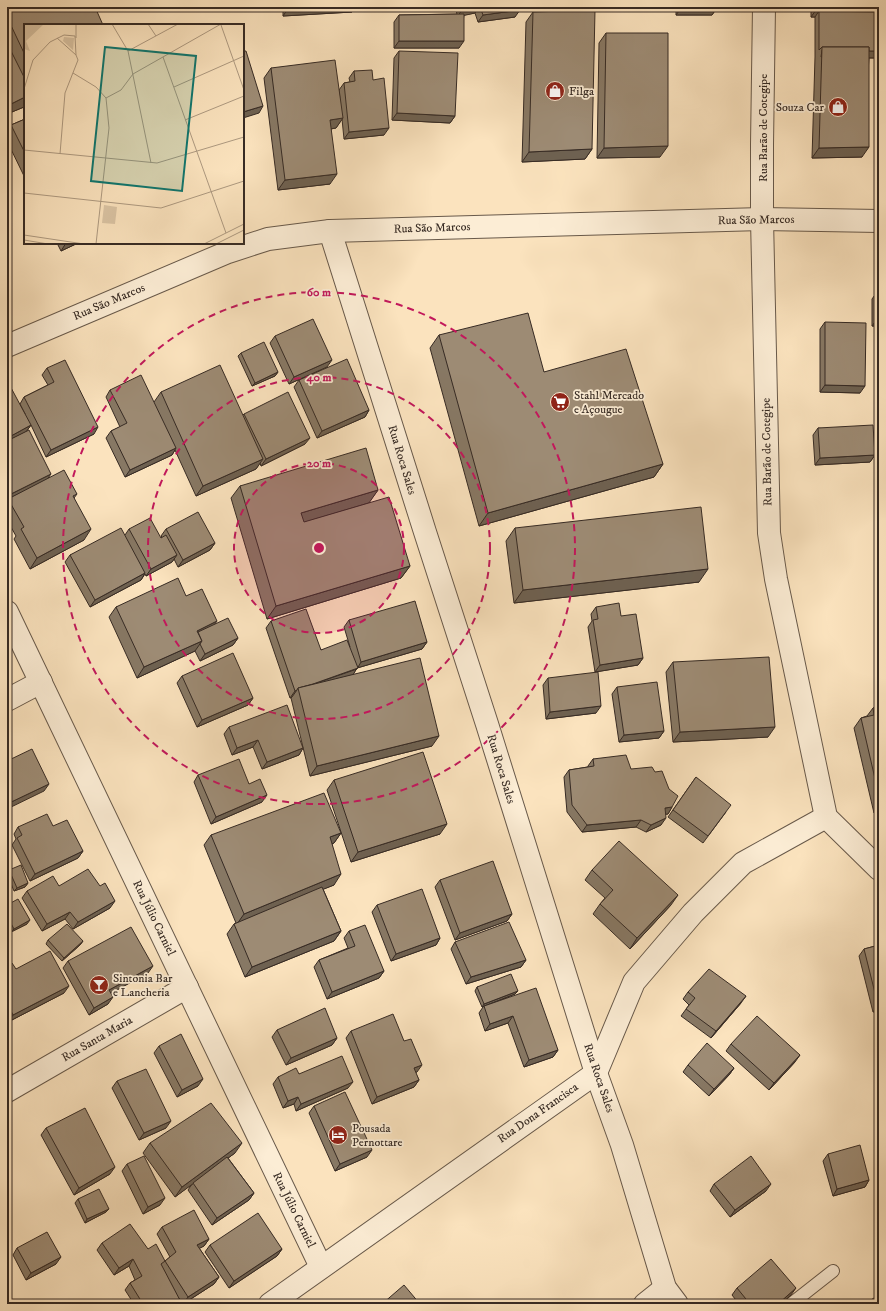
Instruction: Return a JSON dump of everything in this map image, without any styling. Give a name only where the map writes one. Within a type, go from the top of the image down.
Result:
[{"type":"street","name":"Rua Barão de Cotegipe","points":[[764,7],[762,219],[769,533],[776,578],[826,817]]},
{"type":"street","name":"Rua São Marcos","points":[[7,346],[228,252],[268,239],[330,231],[762,219],[879,221]]},
{"type":"street","name":"Rua Roca Sales","points":[[330,231],[596,1073],[622,1145],[671,1296]]},
{"type":"street","name":"Rua Júlio Carniel","points":[[7,612],[321,1267]]},
{"type":"street","points":[[7,700],[40,682]]},
{"type":"street","points":[[596,1073],[634,982],[693,913],[744,863],[826,817],[879,869]]},
{"type":"street","name":"Rua Santa Maria","points":[[7,1091],[187,987]]},
{"type":"street","name":"Rua Dona Francisca","points":[[270,1304],[596,1073]]},
{"type":"street","points":[[644,1304],[671,1296]]},
{"type":"lane","points":[[791,1304],[833,1271]]},
{"type":"building","points":[[7,7],[95,7],[103,24],[24,24],[24,53],[7,17]]},
{"type":"building","points":[[461,7],[475,7],[462,10]]},
{"type":"building","points":[[480,7],[519,7],[520,10],[483,15]]},
{"type":"building","points":[[717,7],[717,8],[681,8]]},
{"type":"building","points":[[838,7],[879,7],[879,8]]},
{"type":"building","name":"Filga","points":[[595,10],[592,149],[529,152],[533,12]]},
{"type":"building","points":[[819,11],[879,12],[879,51],[869,51],[869,47],[822,47],[819,50]]},
{"type":"building","points":[[464,14],[464,41],[399,41],[399,15]]},
{"type":"building","name":"Filga","points":[[606,33],[668,33],[668,146],[604,148]]},
{"type":"building","points":[[7,43],[24,77],[24,98],[7,106]]},
{"type":"building","name":"Souza Car","points":[[822,47],[869,47],[869,147],[819,148]]},
{"type":"building","points":[[244,51],[246,51],[263,106],[244,112]]},
{"type":"building","points":[[399,51],[458,53],[455,116],[397,113]]},
{"type":"building","points":[[335,60],[343,118],[330,120],[337,174],[285,180],[271,68]]},
{"type":"building","points":[[372,70],[373,80],[384,78],[389,128],[349,132],[344,83],[355,81],[354,71]]},
{"type":"building","points":[[24,119],[24,151],[11,125]]},
{"type":"building","points":[[877,292],[879,292],[879,319],[877,319]]},
{"type":"building","points":[[528,313],[544,372],[626,349],[663,464],[488,513],[439,335]]},
{"type":"building","points":[[313,319],[332,360],[294,377],[275,336]]},
{"type":"building","points":[[825,322],[866,323],[865,386],[825,385]]},
{"type":"building","points":[[264,342],[278,372],[255,383],[241,353]]},
{"type":"building","points":[[347,359],[369,410],[322,431],[299,380]]},
{"type":"building","points":[[65,360],[98,427],[51,450],[24,397],[54,382],[47,368]]},
{"type":"building","points":[[220,365],[263,459],[203,486],[161,392]]},
{"type":"building","points":[[141,375],[176,448],[130,470],[111,431],[127,423],[110,390]]},
{"type":"building","points":[[9,384],[31,425],[11,436],[7,428],[7,385]]},
{"type":"building","points":[[288,392],[310,438],[266,459],[244,414]]},
{"type":"building","points":[[873,425],[875,455],[820,458],[818,428]]},
{"type":"building","points":[[29,430],[51,474],[7,496],[7,441]]},
{"type":"building","points":[[366,448],[378,490],[301,513],[304,522],[389,497],[410,566],[276,606],[240,486]]},
{"type":"building","points":[[64,470],[77,494],[73,496],[91,529],[37,558],[21,529],[24,527],[8,499]]},
{"type":"building","points":[[701,507],[708,569],[523,590],[515,528]]},
{"type":"building","points":[[198,512],[215,543],[183,560],[166,529]]},
{"type":"building","points":[[150,518],[161,538],[166,535],[177,555],[151,569],[129,529]]},
{"type":"building","points":[[121,528],[145,573],[95,600],[70,555]]},
{"type":"building","points":[[178,578],[186,596],[202,589],[217,621],[197,631],[202,641],[144,667],[116,607]]},
{"type":"building","points":[[415,601],[427,642],[361,662],[349,620]]},
{"type":"building","points":[[619,603],[621,616],[636,614],[643,658],[600,665],[593,620],[598,619],[596,607]]},
{"type":"building","points":[[306,609],[321,650],[347,640],[358,668],[298,688],[295,691],[271,621]]},
{"type":"building","points":[[228,618],[238,638],[205,654],[200,644],[202,641],[198,632]]},
{"type":"building","points":[[233,653],[253,698],[202,720],[182,676]]},
{"type":"building","points":[[769,657],[775,727],[680,732],[673,662]]},
{"type":"building","points":[[420,658],[439,736],[317,766],[298,688]]},
{"type":"building","points":[[598,672],[601,706],[550,712],[548,678]]},
{"type":"building","points":[[657,682],[664,731],[624,735],[617,687]]},
{"type":"building","points":[[287,705],[303,748],[267,762],[258,740],[237,748],[229,727]]},
{"type":"building","points":[[879,706],[879,796],[861,718],[874,715],[873,708]]},
{"type":"building","points":[[32,749],[49,784],[7,804],[7,761]]},
{"type":"building","points":[[423,752],[447,824],[358,852],[334,780]]},
{"type":"building","points":[[626,755],[631,769],[652,767],[655,772],[662,771],[669,789],[678,796],[672,807],[665,808],[666,818],[651,825],[641,820],[587,825],[572,805],[569,770],[594,766],[593,759]]},
{"type":"building","points":[[239,759],[249,784],[260,779],[267,795],[216,817],[198,775]]},
{"type":"building","points":[[696,777],[731,805],[708,836],[673,810]]},
{"type":"building","points":[[324,793],[341,833],[330,837],[341,874],[244,914],[211,835]]},
{"type":"building","points":[[47,814],[53,826],[67,820],[83,851],[35,874],[17,838],[22,835],[18,827]]},
{"type":"building","points":[[619,841],[678,895],[637,938],[600,904],[613,890],[592,870]]},
{"type":"building","points":[[493,861],[512,914],[460,933],[440,880]]},
{"type":"building","points":[[21,865],[28,883],[17,888],[9,870]]},
{"type":"building","points":[[88,869],[100,886],[105,883],[115,901],[78,922],[70,912],[47,924],[27,891],[53,876],[59,886]]},
{"type":"building","points":[[322,887],[341,931],[252,967],[234,924]]},
{"type":"building","points":[[422,889],[440,938],[396,954],[377,905]]},
{"type":"building","points":[[18,899],[30,920],[14,929],[7,916],[7,905]]},
{"type":"building","points":[[509,922],[526,960],[471,977],[455,942]]},
{"type":"building","points":[[67,924],[83,941],[64,958],[48,940]]},
{"type":"building","points":[[365,925],[384,971],[332,992],[319,960],[355,946],[349,931]]},
{"type":"building","name":"Sintonia Bar e Lancheria","points":[[131,927],[153,966],[109,990],[113,997],[94,1008],[68,961]]},
{"type":"building","points":[[879,945],[879,1005],[878,1005],[864,949]]},
{"type":"building","points":[[50,951],[69,986],[13,1015],[7,1003],[7,966],[12,963],[16,969]]},
{"type":"building","points":[[709,969],[746,996],[716,1031],[686,1009],[695,998],[688,992]]},
{"type":"building","points":[[511,974],[518,991],[484,1004],[477,987]]},
{"type":"building","points":[[536,988],[558,1050],[529,1060],[513,1016],[490,1024],[484,1006]]},
{"type":"building","points":[[325,1008],[337,1038],[291,1058],[277,1030]]},
{"type":"building","points":[[393,1014],[404,1041],[411,1039],[422,1065],[414,1068],[419,1080],[377,1097],[351,1031]]},
{"type":"building","points":[[757,1016],[800,1055],[774,1083],[731,1044]]},
{"type":"building","points":[[181,1034],[203,1079],[182,1090],[159,1046]]},
{"type":"building","points":[[707,1043],[734,1068],[714,1089],[688,1065]]},
{"type":"building","points":[[342,1056],[353,1082],[301,1104],[298,1097],[288,1101],[278,1077],[296,1068],[299,1074]]},
{"type":"building","points":[[146,1069],[171,1121],[144,1133],[117,1081]]},
{"type":"building","name":"Pousada Pernottare","points":[[345,1092],[372,1150],[340,1164],[314,1106]]},
{"type":"building","points":[[211,1103],[242,1143],[182,1187],[150,1143]]},
{"type":"building","points":[[85,1108],[115,1167],[79,1188],[46,1128]]},
{"type":"building","points":[[860,1145],[869,1180],[837,1189],[828,1154]]},
{"type":"building","points":[[144,1156],[165,1198],[148,1207],[127,1164]]},
{"type":"building","points":[[751,1156],[771,1184],[735,1210],[714,1184]]},
{"type":"building","points":[[227,1157],[254,1193],[217,1218],[193,1183]]},
{"type":"building","points":[[99,1189],[109,1209],[87,1219],[78,1199]]},
{"type":"building","points":[[194,1210],[209,1239],[197,1245],[219,1277],[188,1297],[165,1261],[176,1252],[162,1227]]},
{"type":"building","points":[[258,1213],[282,1249],[234,1281],[210,1245]]},
{"type":"building","points":[[130,1224],[148,1249],[156,1244],[165,1261],[161,1264],[182,1304],[143,1304],[130,1283],[142,1276],[133,1259],[119,1268],[102,1243]]},
{"type":"building","points":[[47,1232],[61,1257],[31,1273],[17,1248]]},
{"type":"building","points":[[771,1259],[796,1288],[778,1304],[750,1304],[737,1288]]},
{"type":"building","points":[[404,1285],[420,1304],[382,1304]]},
{"type":"building","points":[[879,1295],[879,1304],[864,1304]]},
{"type":"place","name":"Filga","points":[[555,91]]},
{"type":"place","name":"Souza Car","points":[[838,107]]},
{"type":"place","name":"Stahl Mercado e Açougue","points":[[560,402]]},
{"type":"place","name":"Sintonia Bar e Lancheria","points":[[99,985]]},
{"type":"place","name":"Pousada Pernottare","points":[[338,1135]]}]
